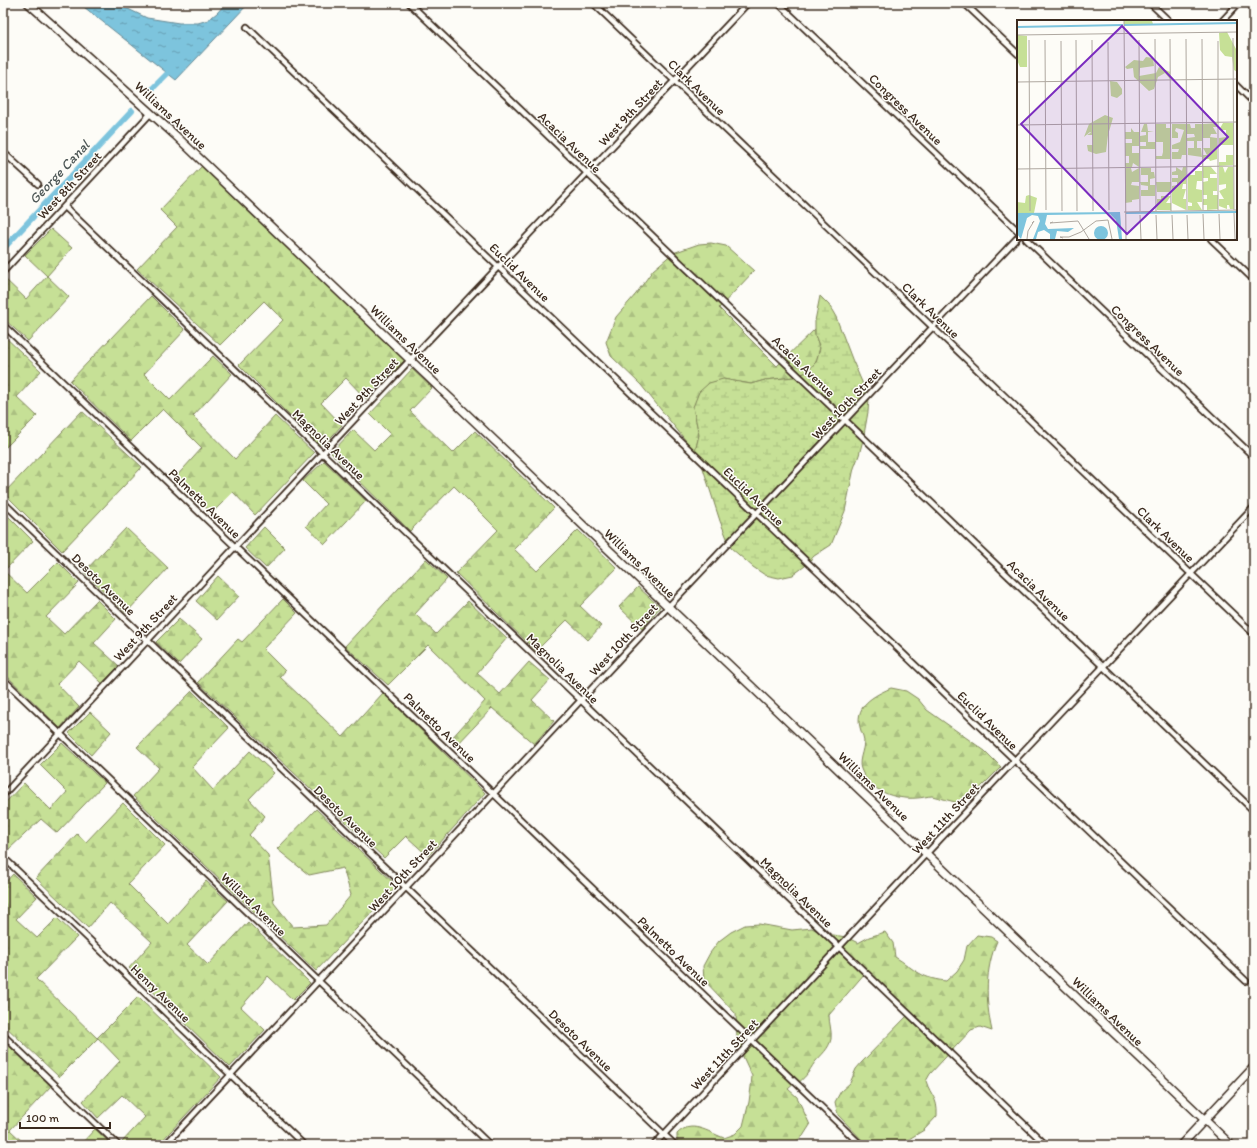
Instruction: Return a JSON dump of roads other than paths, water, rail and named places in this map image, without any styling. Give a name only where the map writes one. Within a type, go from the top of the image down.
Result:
[{"type":"street","name":"Williams Avenue","points":[[28,3],[151,113],[1231,1145]]},
{"type":"street","name":"Acacia Avenue","points":[[409,3],[1254,811]]},
{"type":"street","name":"Clark Avenue","points":[[593,3],[1254,634]]},
{"type":"street","name":"West 9th Street","points":[[3,795],[410,360],[748,3]]},
{"type":"street","name":"Congress Avenue","points":[[778,3],[1017,230]]},
{"type":"street","points":[[964,3],[1017,53]]},
{"type":"street","points":[[1150,3],[1167,20]]},
{"type":"street","points":[[1223,20],[1239,3]]},
{"type":"street","name":"Euclid Avenue","points":[[247,27],[1246,981]]},
{"type":"street","points":[[1237,86],[1254,103]]},
{"type":"street","name":"West 8th Street","points":[[3,272],[151,113]]},
{"type":"street","points":[[3,152],[38,184]]},
{"type":"street","name":"Magnolia Avenue","points":[[64,207],[1046,1145]]},
{"type":"street","name":"West 10th Street","points":[[165,1145],[668,607],[1017,238]]},
{"type":"street","name":"Congress Avenue","points":[[1027,240],[1254,457]]},
{"type":"street","points":[[1213,240],[1254,280]]},
{"type":"street","name":"Palmetto Avenue","points":[[3,325],[861,1145]]},
{"type":"street","name":"Desoto Avenue","points":[[3,502],[675,1145]]},
{"type":"street","name":"West 11th Street","points":[[654,1145],[1254,507]]},
{"type":"street","name":"Willard Avenue","points":[[3,679],[490,1145]]},
{"type":"street","name":"Henry Avenue","points":[[3,857],[304,1145]]},
{"type":"street","points":[[3,1034],[118,1145]]},
{"type":"street","points":[[1181,1145],[1254,1067]]},
{"type":"water","points":[[79,3],[118,3],[147,18],[179,23],[198,23],[208,20],[226,3],[249,3],[176,80]]},
{"type":"waterway","name":"George Canal","points":[[149,92],[173,68]]},
{"type":"waterway","name":"George Canal","points":[[3,249],[132,111]]}]
